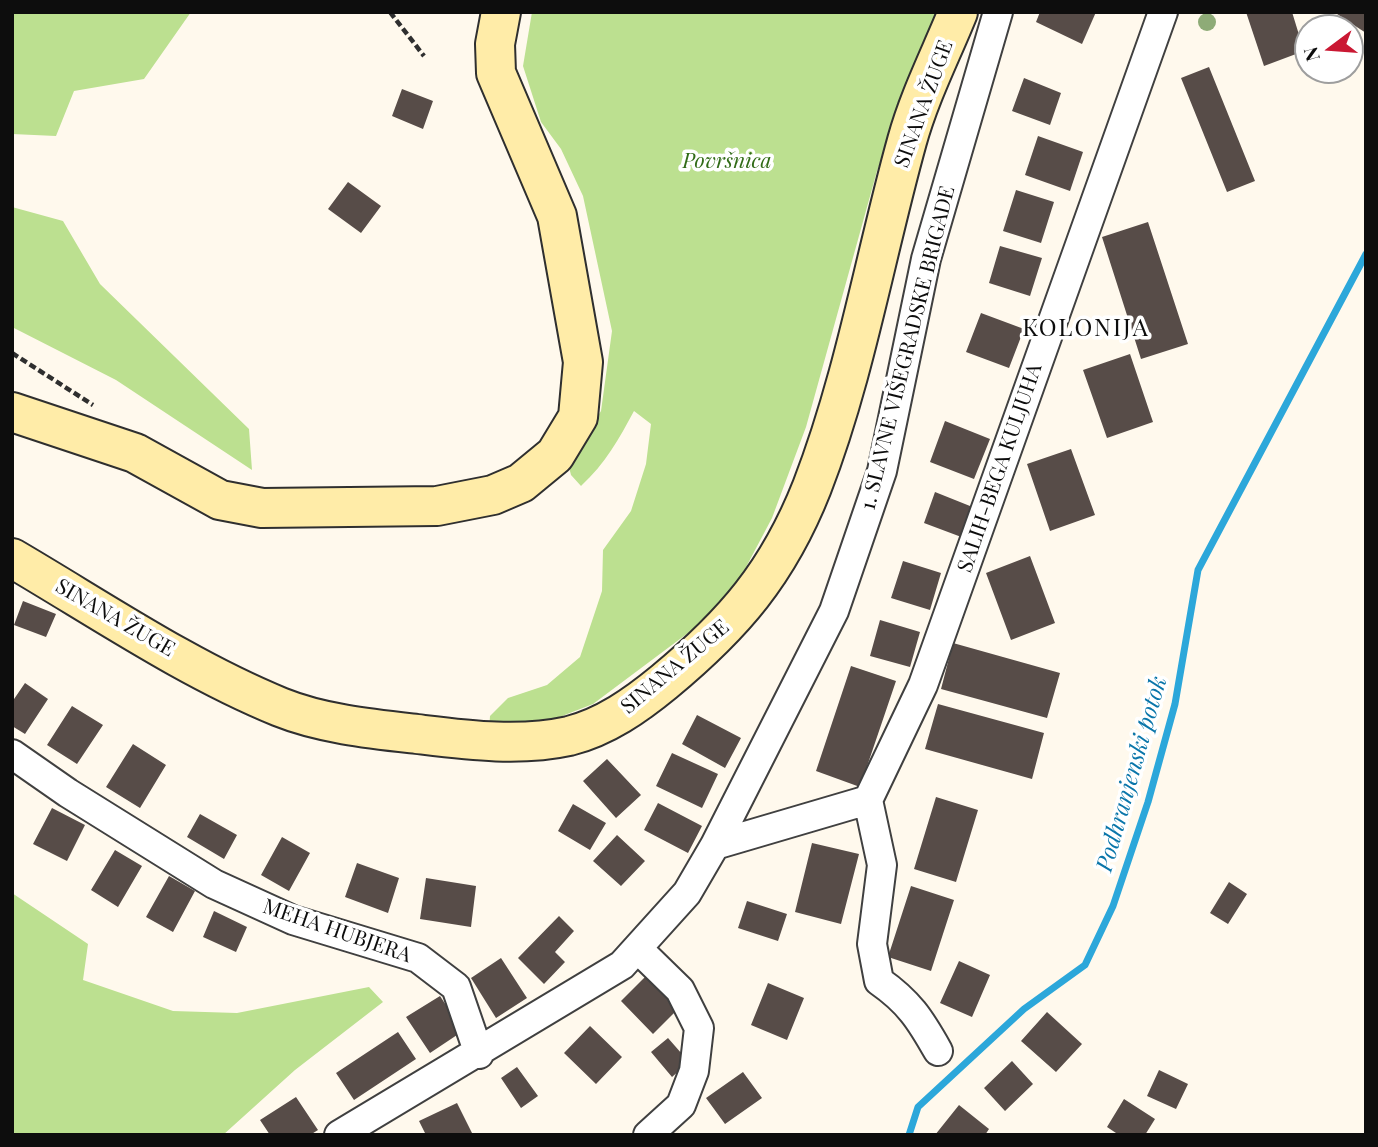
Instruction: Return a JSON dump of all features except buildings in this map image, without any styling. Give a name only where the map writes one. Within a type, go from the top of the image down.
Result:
[{"type":"main road","points":[[12,412],[135,453],[220,500],[262,508],[437,506],[493,495],[521,483],[555,455],[578,417],[583,362],[558,216],[496,73],[495,44],[501,12]]},
{"type":"main road","name":"SINANA ŽUGE","points":[[12,558],[192,663],[283,708],[366,728],[513,743],[571,735],[611,720],[643,699],[705,648],[742,611],[775,563],[811,489],[837,414],[908,136],[958,12]]},
{"type":"street","name":"1. SLAVNE VIŠEGRADSKE BRIGADE","points":[[339,1135],[479,1054],[622,965],[687,893],[715,845],[834,611],[882,471],[926,259],[998,12]]},
{"type":"street","name":"SALIH-BEGA KULJUHA","points":[[868,800],[923,685],[1163,12]]},
{"type":"street","name":"MEHA HUBJERA","points":[[12,754],[68,793],[215,884],[293,920],[418,958],[456,987],[479,1054]]},
{"type":"street","points":[[715,845],[868,800],[881,865],[872,944],[879,981],[903,998],[919,1017],[938,1051]]},
{"type":"street","points":[[638,949],[680,990],[699,1028],[694,1071],[681,1105],[648,1135]]},
{"type":"path","points":[[390,12],[424,56]]},
{"type":"green space","points":[[12,12],[191,12],[144,79],[74,91],[56,136],[12,134]]},
{"type":"green space","name":"Površnica","points":[[532,12],[936,12],[877,171],[806,427],[772,518],[736,586],[696,627],[593,704],[557,718],[489,730],[490,716],[508,698],[547,685],[580,657],[602,591],[603,550],[631,511],[646,464],[651,424],[634,411],[611,451],[590,478],[581,486],[571,475],[568,463],[601,411],[612,331],[583,196],[561,149],[541,122],[523,66]]},
{"type":"green space","points":[[12,207],[63,221],[100,284],[249,429],[252,470],[116,380],[12,327]]},
{"type":"green space","points":[[12,893],[88,944],[83,980],[173,1011],[237,1013],[369,987],[383,1002],[295,1070],[223,1135],[12,1135]]},
{"type":"waterway","name":"Podhranjenski potok","points":[[909,1135],[918,1107],[1024,1009],[1085,965],[1113,906],[1148,802],[1175,704],[1198,570],[1366,254]]},
{"type":"district","name":"KOLONIJA","points":[[1086,329]]}]
